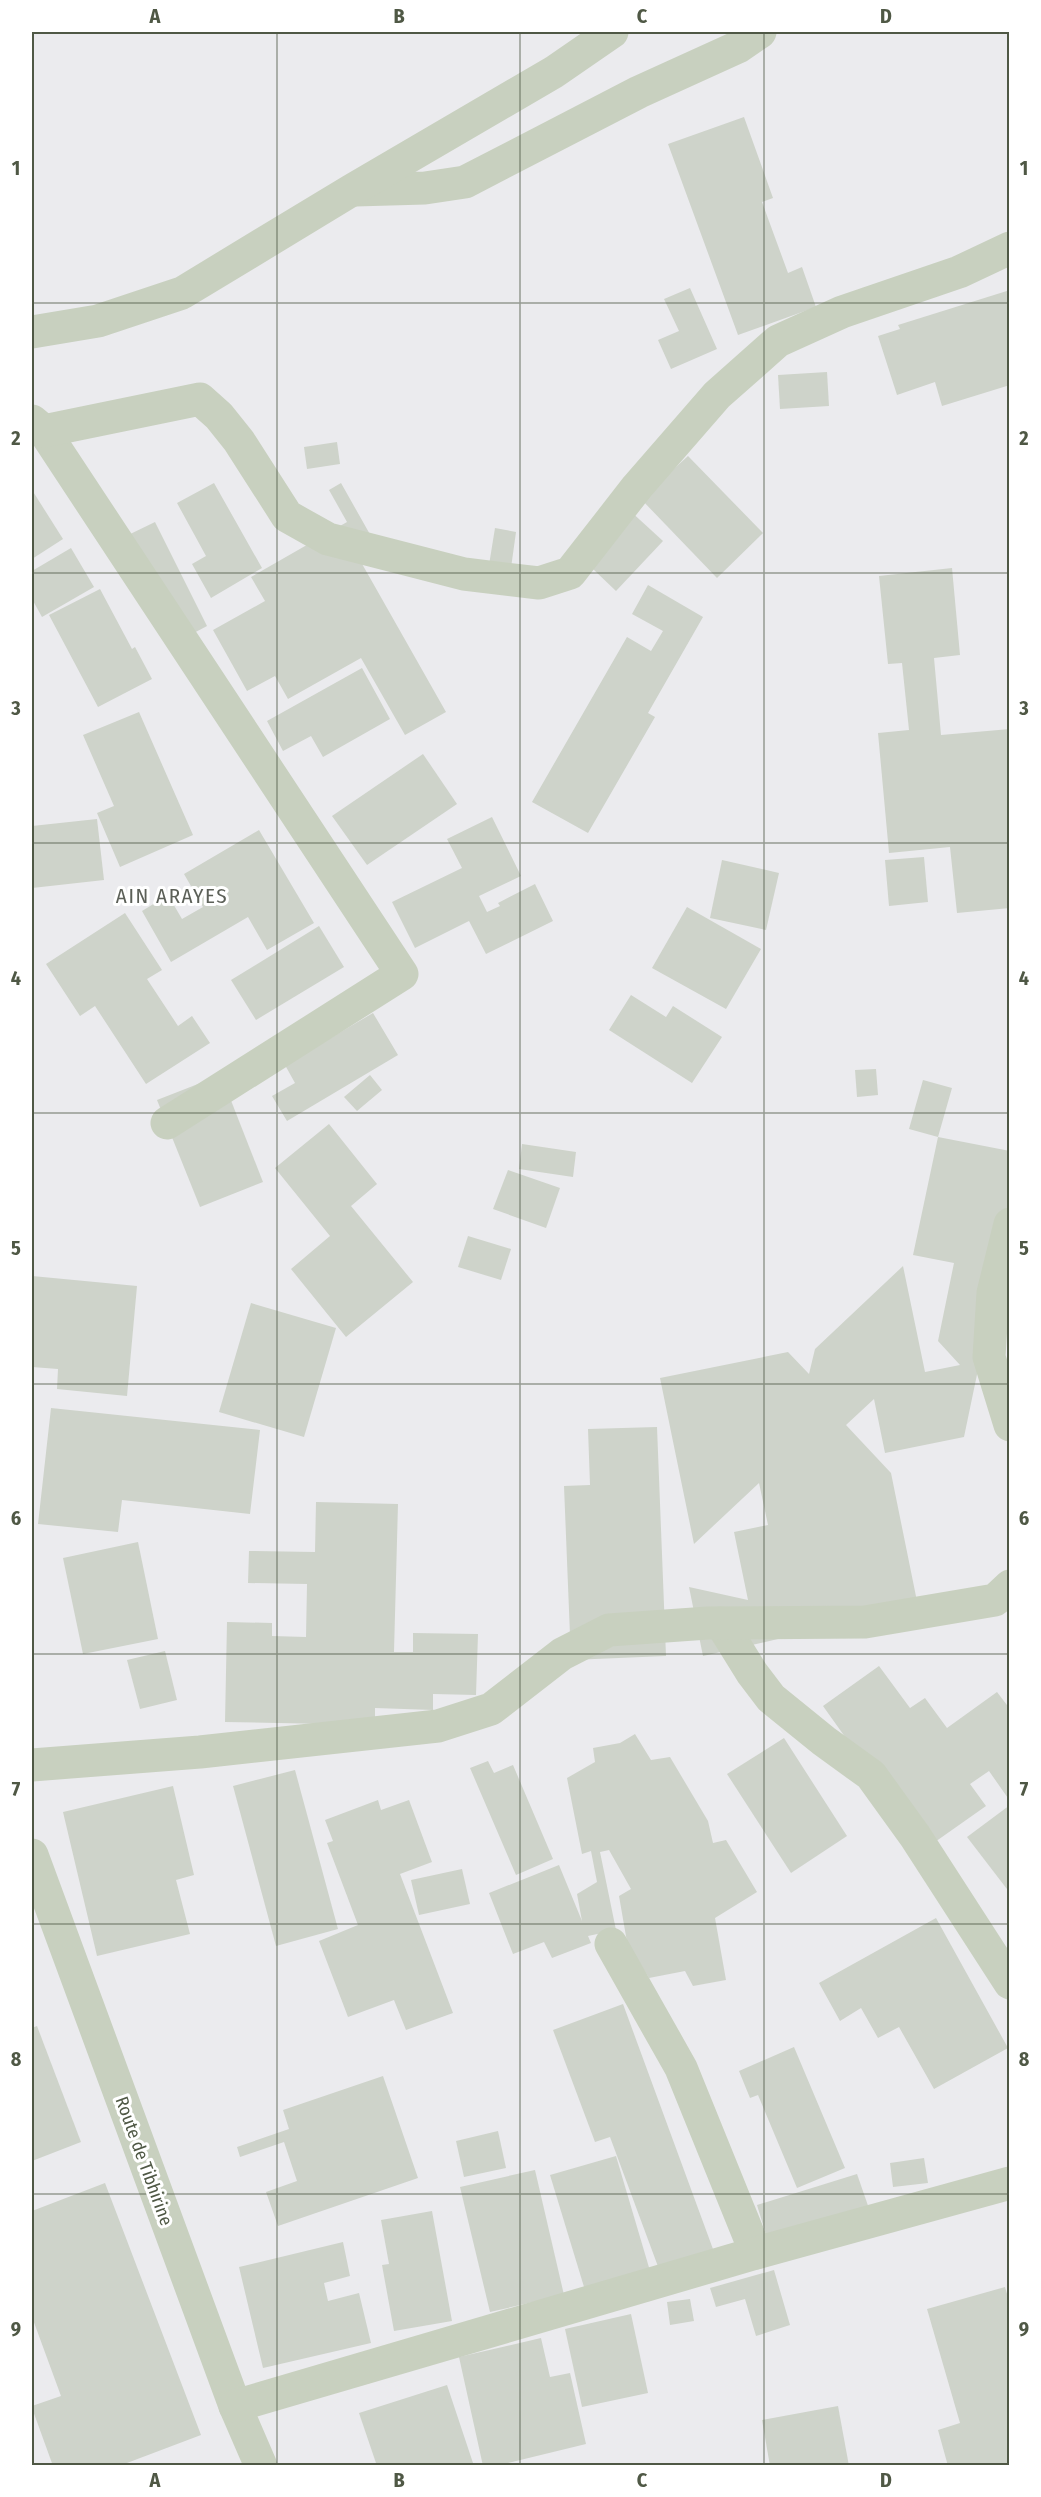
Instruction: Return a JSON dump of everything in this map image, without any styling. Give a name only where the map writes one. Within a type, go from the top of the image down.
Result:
[{"type":"street","points":[[32,332],[98,321],[182,293],[554,72],[612,32]]},
{"type":"street","points":[[352,190],[425,188],[465,182],[639,92],[738,47],[760,32]]},
{"type":"street","points":[[167,1123],[402,974],[38,426],[200,399],[219,416],[239,441],[286,516],[328,539],[464,574],[539,583],[570,573],[637,487],[717,395],[778,341],[842,312],[959,272],[1010,248]]},
{"type":"street","points":[[1010,1224],[993,1293],[989,1357],[1010,1425]]},
{"type":"street","points":[[32,1765],[200,1752],[438,1726],[491,1709],[562,1654],[609,1630],[721,1623],[865,1622],[995,1600],[1010,1586]]},
{"type":"street","points":[[721,1623],[752,1673],[771,1698],[824,1742],[871,1775],[915,1836],[1010,1983]]},
{"type":"street","name":"Route de Tibhirine","points":[[32,1855],[235,2406],[261,2466]]},
{"type":"street","points":[[611,1944],[681,2068],[756,2253]]},
{"type":"street","points":[[235,2406],[756,2253],[1010,2183]]},
{"type":"building","points":[[744,117],[773,198],[762,202],[788,273],[802,267],[816,307],[738,335],[668,144]]},
{"type":"building","points":[[690,288],[717,349],[671,369],[658,340],[679,331],[664,299]]},
{"type":"building","points":[[1010,290],[1010,385],[942,406],[935,382],[897,395],[878,336],[900,329],[898,325]]},
{"type":"building","points":[[827,372],[829,406],[780,409],[778,375]]},
{"type":"building","points":[[337,442],[340,464],[307,469],[304,447]]},
{"type":"building","points":[[688,456],[763,533],[717,578],[641,499]]},
{"type":"building","points":[[214,483],[262,568],[211,598],[192,564],[206,556],[177,503]]},
{"type":"building","points":[[341,483],[376,545],[357,555],[446,712],[405,735],[361,658],[288,699],[275,676],[247,691],[213,630],[265,601],[251,577],[347,522],[329,490]]},
{"type":"building","points":[[32,490],[63,539],[32,559]]},
{"type":"building","points":[[616,498],[663,541],[616,591],[570,547]]},
{"type":"building","points":[[155,522],[207,626],[175,643],[122,538]]},
{"type":"building","points":[[495,528],[516,532],[511,568],[489,565]]},
{"type":"building","points":[[71,548],[94,587],[42,617],[32,599],[32,571]]},
{"type":"building","points":[[952,568],[960,655],[934,658],[941,735],[1010,729],[1010,908],[957,913],[950,847],[889,853],[878,733],[909,730],[902,663],[888,664],[879,576]]},
{"type":"building","points":[[648,585],[703,617],[648,713],[655,717],[588,833],[532,802],[627,637],[651,651],[663,631],[632,614]]},
{"type":"building","points":[[100,589],[132,649],[135,647],[152,679],[98,707],[49,615]]},
{"type":"building","points":[[362,668],[390,719],[323,757],[311,736],[283,751],[267,721]]},
{"type":"building","points":[[139,712],[193,835],[120,867],[97,813],[114,806],[83,735]]},
{"type":"building","points":[[423,754],[457,804],[367,865],[332,816]]},
{"type":"building","points":[[492,817],[521,876],[479,896],[487,912],[500,906],[498,903],[535,884],[553,921],[486,954],[469,921],[415,948],[392,902],[462,868],[447,839]]},
{"type":"building","points":[[97,819],[104,880],[32,888],[32,826]]},
{"type":"building","points":[[259,830],[314,923],[267,950],[248,917],[171,962],[142,911],[168,895],[182,919],[203,907],[184,874]]},
{"type":"building","points":[[924,857],[928,902],[889,906],[885,860]]},
{"type":"building","points":[[722,860],[779,873],[766,930],[710,918]]},
{"type":"building","points":[[687,907],[761,949],[726,1009],[652,968]]},
{"type":"building","points":[[125,913],[162,970],[147,979],[178,1026],[192,1016],[210,1043],[146,1084],[95,1006],[80,1016],[46,964]]},
{"type":"building","points":[[319,926],[344,967],[256,1020],[231,980]]},
{"type":"building","points":[[631,995],[666,1017],[673,1006],[722,1037],[692,1083],[609,1030]]},
{"type":"building","points":[[373,1013],[398,1055],[287,1121],[272,1096],[295,1083],[285,1065]]},
{"type":"building","points":[[876,1069],[878,1095],[857,1097],[855,1070]]},
{"type":"building","points":[[221,1075],[263,1182],[200,1207],[157,1100]]},
{"type":"building","points":[[370,1075],[382,1090],[357,1111],[344,1097]]},
{"type":"building","points":[[923,1080],[952,1088],[938,1137],[909,1129]]},
{"type":"building","points":[[329,1124],[377,1184],[351,1206],[413,1282],[346,1337],[291,1269],[330,1236],[275,1168]]},
{"type":"building","points":[[938,1137],[1010,1151],[1010,1216],[964,1437],[885,1453],[874,1399],[846,1425],[891,1473],[920,1616],[778,1639],[703,1656],[689,1587],[748,1600],[734,1532],[768,1525],[759,1483],[694,1544],[660,1378],[788,1352],[809,1374],[815,1349],[903,1266],[925,1372],[960,1365],[938,1341],[954,1263],[913,1255]]},
{"type":"building","points":[[522,1144],[576,1152],[573,1177],[519,1169]]},
{"type":"building","points":[[508,1170],[560,1188],[546,1228],[493,1209]]},
{"type":"building","points":[[468,1236],[511,1249],[501,1280],[458,1267]]},
{"type":"building","points":[[32,1276],[137,1286],[127,1396],[57,1389],[58,1369],[32,1367]]},
{"type":"building","points":[[251,1303],[336,1328],[304,1437],[219,1412]]},
{"type":"building","points":[[51,1408],[260,1430],[250,1514],[122,1500],[118,1532],[38,1524]]},
{"type":"building","points":[[657,1427],[666,1656],[571,1660],[564,1486],[590,1485],[588,1429]]},
{"type":"building","points":[[316,1502],[398,1504],[394,1652],[413,1652],[413,1633],[478,1634],[476,1695],[433,1694],[433,1710],[375,1708],[375,1725],[225,1722],[227,1622],[272,1623],[272,1636],[306,1637],[307,1584],[248,1583],[249,1551],[315,1552]]},
{"type":"building","points":[[138,1542],[158,1639],[83,1654],[63,1558]]},
{"type":"building","points":[[165,1651],[177,1700],[140,1709],[127,1660]]},
{"type":"building","points":[[879,1666],[910,1708],[925,1698],[947,1728],[997,1692],[1010,1709],[1010,1801],[989,1771],[970,1784],[986,1806],[925,1849],[823,1706]]},
{"type":"building","points":[[635,1734],[651,1760],[670,1757],[708,1821],[713,1843],[726,1840],[757,1892],[715,1918],[726,1980],[693,1986],[685,1971],[649,1978],[627,1942],[619,1896],[631,1889],[609,1850],[600,1852],[616,1930],[588,1936],[591,1943],[552,1958],[544,1942],[513,1954],[489,1893],[559,1865],[582,1921],[577,1894],[597,1882],[591,1851],[582,1854],[567,1778],[595,1762],[593,1748],[620,1743]]},
{"type":"building","points":[[784,1738],[847,1836],[791,1873],[727,1774]]},
{"type":"building","points":[[488,1761],[494,1773],[513,1765],[553,1859],[516,1875],[470,1768]]},
{"type":"building","points":[[295,1770],[338,1929],[276,1946],[233,1786]]},
{"type":"building","points":[[173,1786],[194,1875],[176,1880],[190,1934],[97,1956],[63,1812]]},
{"type":"building","points":[[378,1800],[381,1810],[409,1800],[432,1862],[400,1874],[453,2013],[406,2030],[394,2000],[348,2017],[319,1941],[358,1925],[327,1843],[333,1841],[325,1820]]},
{"type":"building","points":[[1010,1805],[1010,1893],[967,1837]]},
{"type":"building","points":[[462,1869],[470,1904],[419,1915],[411,1880]]},
{"type":"building","points":[[936,1918],[1008,2048],[934,2089],[899,2027],[878,2038],[861,2008],[840,2021],[819,1983]]},
{"type":"building","points":[[623,2004],[717,2260],[663,2280],[610,2137],[595,2142],[553,2030]]},
{"type":"building","points":[[37,2026],[81,2142],[32,2161],[32,2028]]},
{"type":"building","points":[[794,2047],[845,2168],[797,2188],[758,2095],[750,2098],[739,2071]]},
{"type":"building","points":[[383,2076],[418,2178],[278,2226],[266,2192],[297,2181],[284,2142],[240,2157],[237,2147],[289,2129],[283,2110]]},
{"type":"building","points":[[498,2131],[506,2168],[464,2177],[456,2141]]},
{"type":"building","points":[[616,2156],[653,2281],[588,2300],[550,2175]]},
{"type":"building","points":[[924,2158],[928,2183],[893,2187],[890,2163]]},
{"type":"building","points":[[535,2170],[564,2295],[490,2312],[460,2187]]},
{"type":"building","points":[[857,2174],[873,2220],[771,2251],[757,2205]]},
{"type":"building","points":[[105,2183],[201,2435],[119,2466],[53,2466],[32,2408],[32,2406],[61,2396],[32,2317],[32,2211]]},
{"type":"building","points":[[432,2211],[452,2321],[394,2331],[382,2265],[389,2264],[381,2220]]},
{"type":"building","points":[[343,2242],[350,2276],[324,2283],[328,2301],[359,2293],[371,2343],[263,2368],[239,2267]]},
{"type":"building","points":[[774,2270],[790,2325],[756,2336],[745,2299],[716,2307],[710,2288]]},
{"type":"building","points":[[1005,2287],[1010,2304],[1010,2466],[948,2466],[938,2430],[960,2423],[927,2309]]},
{"type":"building","points":[[690,2299],[694,2321],[670,2325],[667,2302]]},
{"type":"building","points":[[631,2314],[648,2393],[582,2407],[565,2329]]},
{"type":"building","points":[[541,2338],[550,2377],[570,2373],[586,2444],[496,2466],[483,2466],[459,2357]]},
{"type":"building","points":[[447,2385],[474,2466],[377,2466],[359,2413]]},
{"type":"building","points":[[838,2406],[849,2466],[770,2466],[762,2420]]},
{"type":"district","name":"AIN ARAYES","points":[[172,896]]}]
